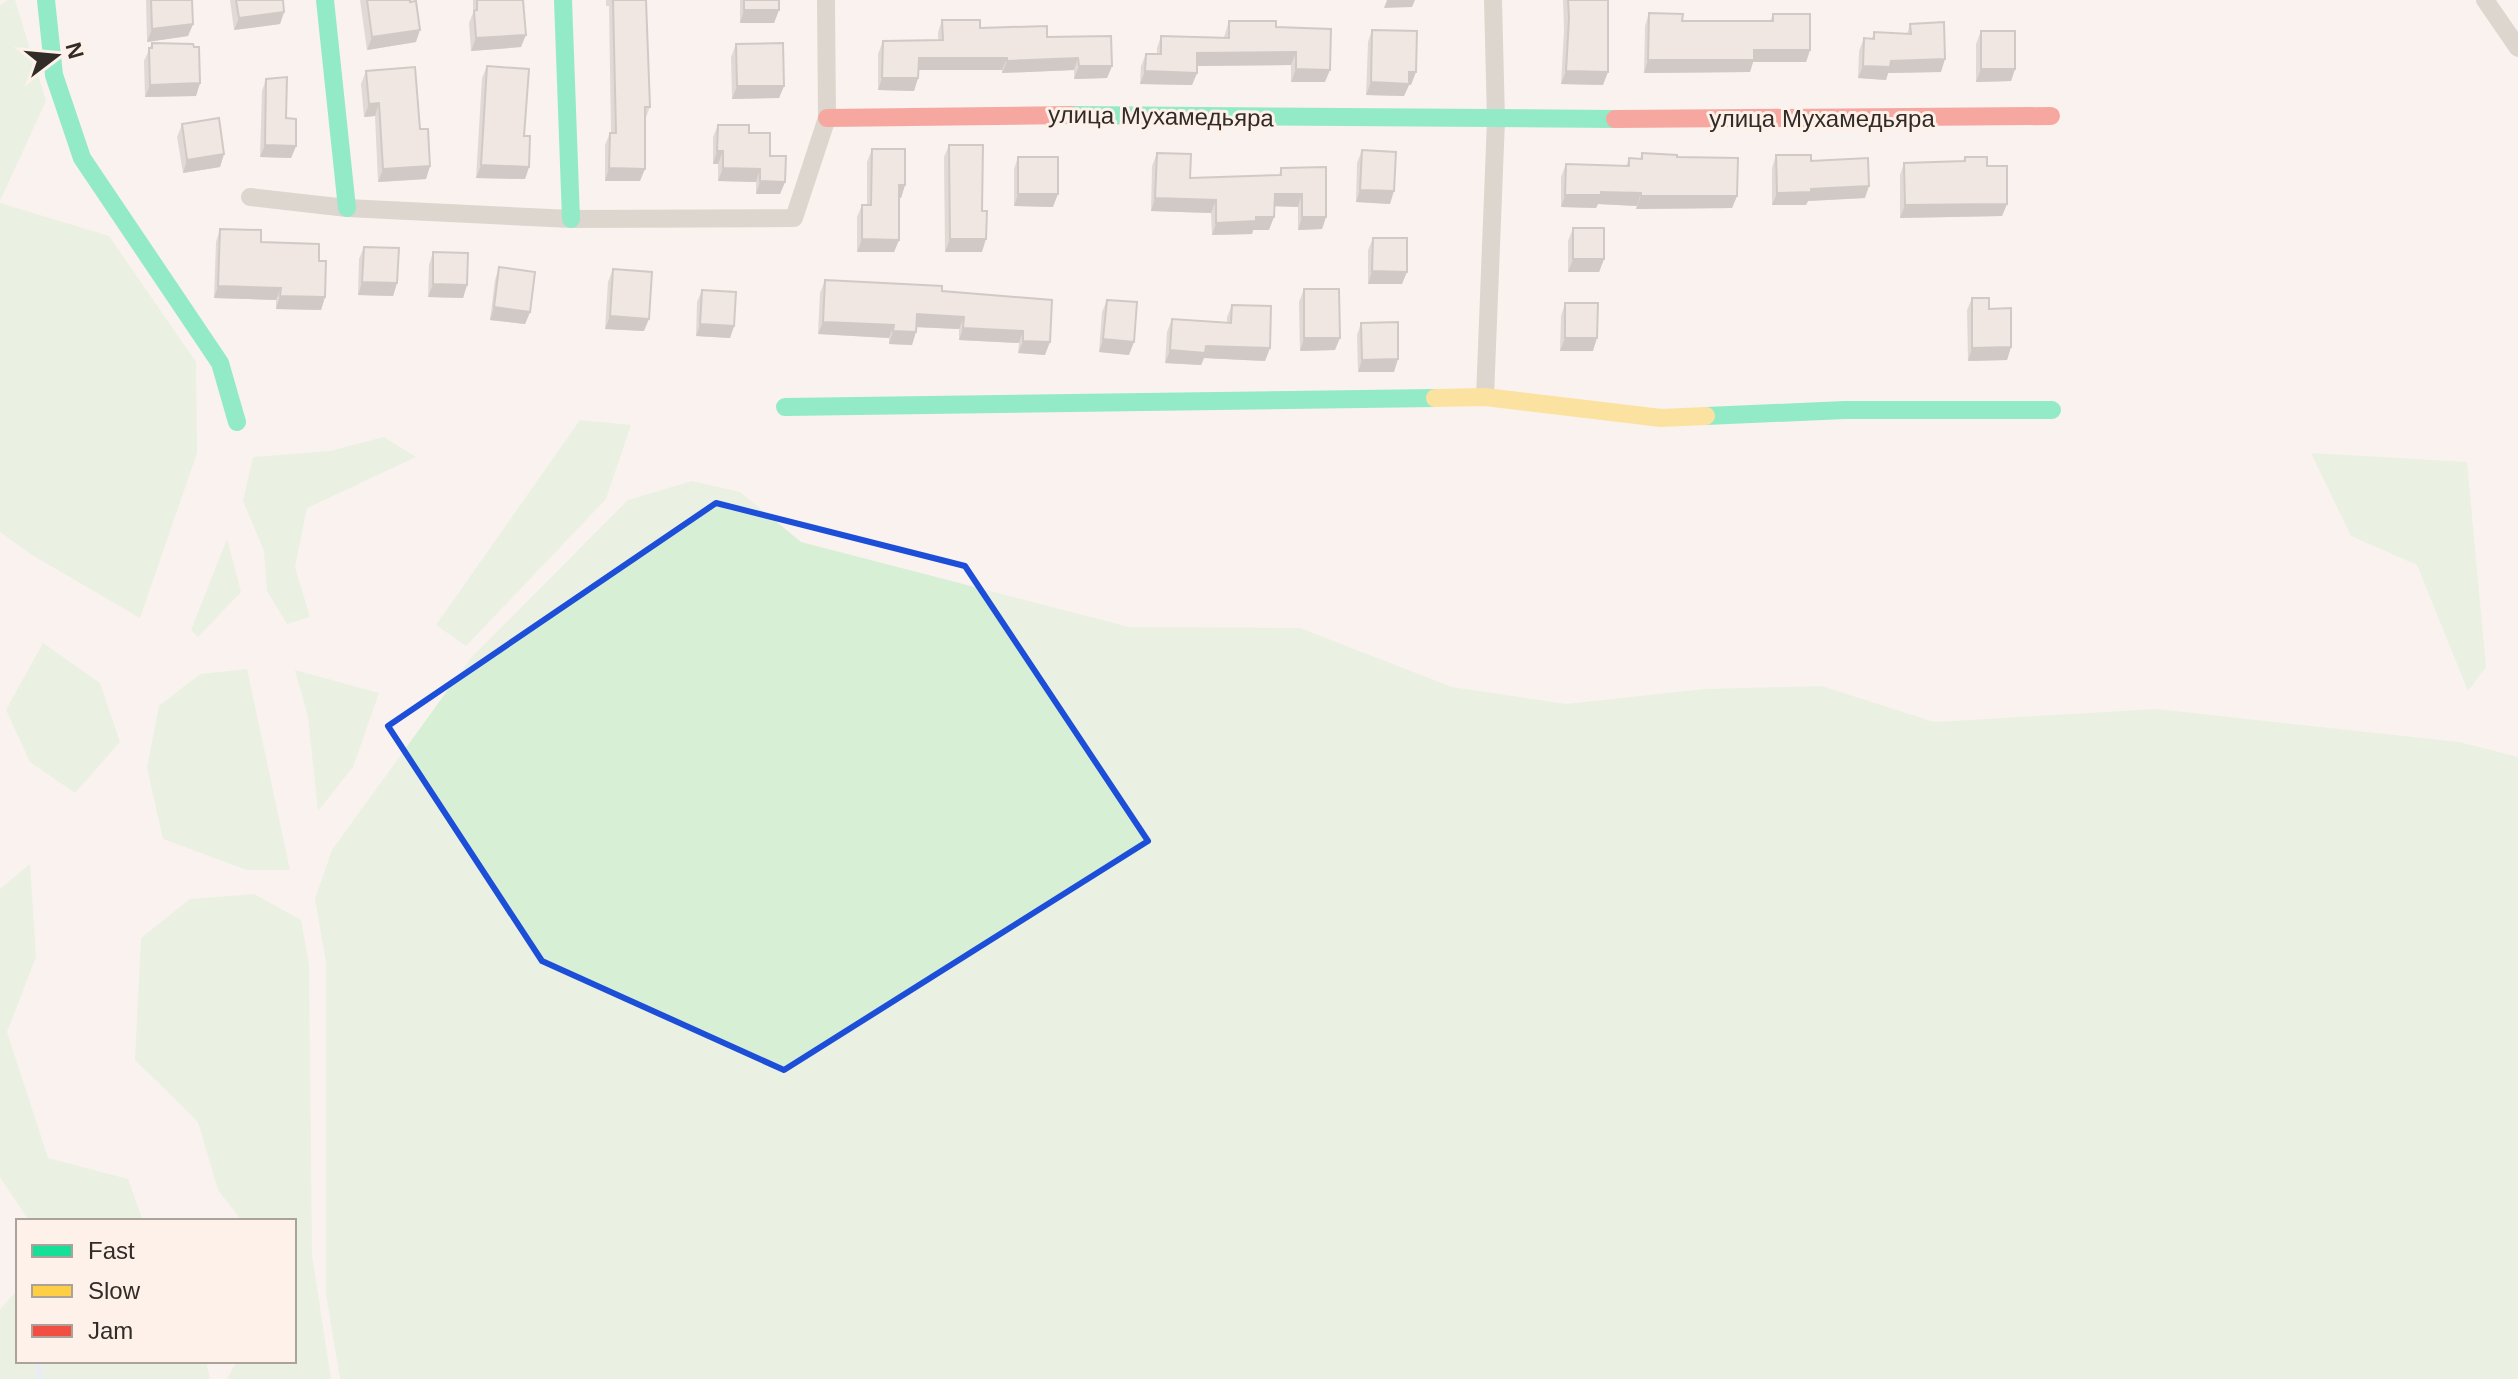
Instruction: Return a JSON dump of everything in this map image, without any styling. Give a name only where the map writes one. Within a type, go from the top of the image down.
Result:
[{"type":"street","points":[[46,0],[54,75],[82,158],[220,363],[237,422]]},
{"type":"street","points":[[325,0],[347,208]]},
{"type":"street","points":[[563,0],[571,219]]},
{"type":"street","points":[[250,197],[347,208],[571,219],[794,218],[827,118],[826,0]]},
{"type":"street","points":[[1485,397],[1496,120],[1493,0]]},
{"type":"street","points":[[2485,0],[2518,48]]},
{"type":"street","name":"улица Мухамедьяра","points":[[827,118],[1033,115],[1496,120],[2051,116]]},
{"type":"street","points":[[785,407],[1485,397],[1661,418],[1845,410],[2052,410]]},
{"type":"highlighted area","points":[[716,503],[965,566],[1148,841],[784,1070],[542,961],[388,726]]},
{"type":"green space","points":[[15,0],[46,101],[0,201],[0,5]]},
{"type":"green space","points":[[0,203],[109,236],[196,362],[197,453],[140,618],[32,555],[0,532]]},
{"type":"green space","points":[[580,420],[631,425],[606,499],[466,646],[436,625]]},
{"type":"green space","points":[[384,437],[416,457],[307,508],[295,567],[310,617],[287,624],[267,591],[264,551],[243,501],[253,457],[330,451]]},
{"type":"green space","points":[[2311,453],[2467,462],[2486,667],[2468,691],[2417,565],[2351,536]]},
{"type":"green space","points":[[692,481],[740,492],[801,542],[1129,627],[1300,628],[1452,687],[1566,704],[1705,689],[1822,686],[1934,722],[2156,709],[2459,742],[2518,757],[2518,1379],[340,1379],[326,1294],[326,962],[315,899],[332,850],[471,658],[628,500]]},
{"type":"green space","points":[[227,539],[241,592],[198,637],[191,630]]},
{"type":"green space","points":[[43,643],[100,683],[120,742],[75,793],[30,762],[6,710]]},
{"type":"green space","points":[[247,669],[290,870],[247,870],[163,839],[147,768],[159,706],[200,674]]},
{"type":"green space","points":[[295,670],[379,693],[353,767],[318,811],[308,717]]},
{"type":"green space","points":[[30,864],[36,957],[7,1032],[48,1158],[128,1179],[142,1219],[28,1219],[0,1177],[0,889]]},
{"type":"green space","points":[[254,894],[301,920],[309,964],[312,1255],[331,1379],[227,1379],[236,1363],[296,1363],[296,1219],[240,1219],[218,1190],[198,1122],[135,1060],[141,938],[190,899]]},
{"type":"green space","points":[[16,1291],[16,1363],[206,1363],[210,1379],[0,1379],[0,1310]]},
{"type":"building","points":[[151,0],[192,0],[193,24],[152,29]]},
{"type":"building","points":[[236,0],[283,0],[284,12],[239,18]]},
{"type":"building","points":[[367,0],[416,1],[420,30],[372,37]]},
{"type":"building","points":[[477,0],[523,0],[526,35],[476,38],[474,11],[477,10]]},
{"type":"building","points":[[613,0],[646,0],[650,107],[645,107],[645,169],[609,168],[610,133],[616,133]]},
{"type":"building","points":[[744,0],[779,0],[779,10],[744,10]]},
{"type":"building","points":[[1568,0],[1608,0],[1608,72],[1566,71]]},
{"type":"building","points":[[1649,13],[1683,14],[1682,21],[1773,21],[1773,14],[1810,14],[1810,50],[1754,50],[1754,60],[1648,60]]},
{"type":"building","points":[[942,20],[980,20],[980,28],[1047,26],[1047,37],[1111,36],[1112,66],[1079,66],[1078,58],[1007,61],[1007,58],[919,58],[918,78],[882,78],[883,41],[943,40]]},
{"type":"building","points":[[1229,21],[1276,21],[1276,27],[1331,29],[1330,70],[1296,69],[1296,52],[1197,53],[1197,73],[1145,71],[1146,54],[1161,54],[1161,36],[1229,38]]},
{"type":"building","points":[[1944,22],[1945,59],[1891,61],[1890,67],[1863,66],[1864,38],[1874,39],[1874,32],[1911,34],[1910,24]]},
{"type":"building","points":[[1372,30],[1417,31],[1416,72],[1409,72],[1409,84],[1371,82]]},
{"type":"building","points":[[1981,31],[2015,31],[2015,69],[1981,69]]},
{"type":"building","points":[[152,43],[193,44],[199,47],[200,83],[150,85],[149,48],[152,48]]},
{"type":"building","points":[[783,43],[784,86],[737,86],[736,44]]},
{"type":"building","points":[[487,66],[529,69],[524,136],[530,136],[529,167],[481,165]]},
{"type":"building","points":[[415,67],[420,129],[428,129],[430,166],[383,169],[379,103],[369,104],[366,71]]},
{"type":"building","points":[[287,77],[286,118],[296,119],[296,146],[265,145],[266,79]]},
{"type":"building","points":[[219,118],[224,154],[187,160],[182,124]]},
{"type":"building","points":[[718,125],[749,125],[749,133],[770,133],[770,156],[786,156],[785,182],[760,181],[760,169],[723,168],[723,151],[717,151]]},
{"type":"building","points":[[949,145],[983,145],[982,211],[987,211],[986,239],[950,239]]},
{"type":"building","points":[[872,149],[905,149],[905,185],[899,185],[899,240],[862,239],[862,205],[871,205]]},
{"type":"building","points":[[1362,150],[1396,152],[1394,191],[1360,190]]},
{"type":"building","points":[[1157,153],[1191,154],[1190,178],[1281,175],[1281,168],[1326,167],[1326,217],[1302,217],[1302,194],[1275,194],[1274,217],[1216,223],[1216,200],[1155,198]]},
{"type":"building","points":[[1642,153],[1738,158],[1737,196],[1641,196],[1641,193],[1601,192],[1601,195],[1565,195],[1566,164],[1629,166],[1629,158],[1642,159]]},
{"type":"building","points":[[1776,155],[1811,155],[1811,161],[1868,158],[1869,186],[1777,193]]},
{"type":"building","points":[[1018,157],[1058,157],[1058,194],[1018,194]]},
{"type":"building","points":[[1965,157],[1987,157],[1987,166],[2007,166],[2007,204],[1905,205],[1904,163],[1965,161]]},
{"type":"building","points":[[1573,228],[1604,228],[1604,259],[1573,259]]},
{"type":"building","points":[[220,229],[261,230],[261,242],[319,244],[319,261],[326,261],[325,297],[280,296],[281,288],[218,286]]},
{"type":"building","points":[[1373,238],[1407,238],[1407,272],[1372,271]]},
{"type":"building","points":[[364,247],[399,248],[397,283],[362,282]]},
{"type":"building","points":[[433,252],[468,253],[467,285],[433,284]]},
{"type":"building","points":[[499,267],[535,272],[530,312],[494,307]]},
{"type":"building","points":[[613,269],[652,272],[649,319],[610,316]]},
{"type":"building","points":[[825,280],[942,286],[942,291],[1052,300],[1050,342],[1023,341],[1023,331],[963,328],[964,317],[917,314],[916,332],[893,331],[894,325],[823,322]]},
{"type":"building","points":[[1304,289],[1339,289],[1340,338],[1304,338]]},
{"type":"building","points":[[702,290],[736,292],[734,326],[700,324]]},
{"type":"building","points":[[1972,298],[1989,298],[1989,309],[2011,308],[2011,347],[1972,348]]},
{"type":"building","points":[[1107,300],[1137,302],[1134,342],[1103,339]]},
{"type":"building","points":[[1565,303],[1598,303],[1597,338],[1565,338]]},
{"type":"building","points":[[1232,305],[1271,306],[1270,348],[1206,346],[1205,353],[1170,350],[1172,319],[1231,323]]},
{"type":"building","points":[[1398,322],[1398,359],[1362,360],[1361,323]]},
{"type":"waterway","points":[[39,1363],[39,1379]]},
{"type":"traffic: fast","points":[[46,0],[54,75],[82,158],[220,363],[237,422]]},
{"type":"traffic: fast","points":[[325,0],[347,208]]},
{"type":"traffic: fast","points":[[563,0],[571,219]]},
{"type":"traffic: fast","points":[[1071,115],[1615,119]]},
{"type":"traffic: fast","points":[[785,407],[1435,398]]},
{"type":"traffic: fast","points":[[1706,416],[1845,410],[2052,410]]},
{"type":"traffic: slow","points":[[1435,398],[1485,397],[1661,418],[1706,416]]},
{"type":"traffic: jam","points":[[827,118],[1071,115]]},
{"type":"traffic: jam","points":[[1615,119],[2051,116]]}]
